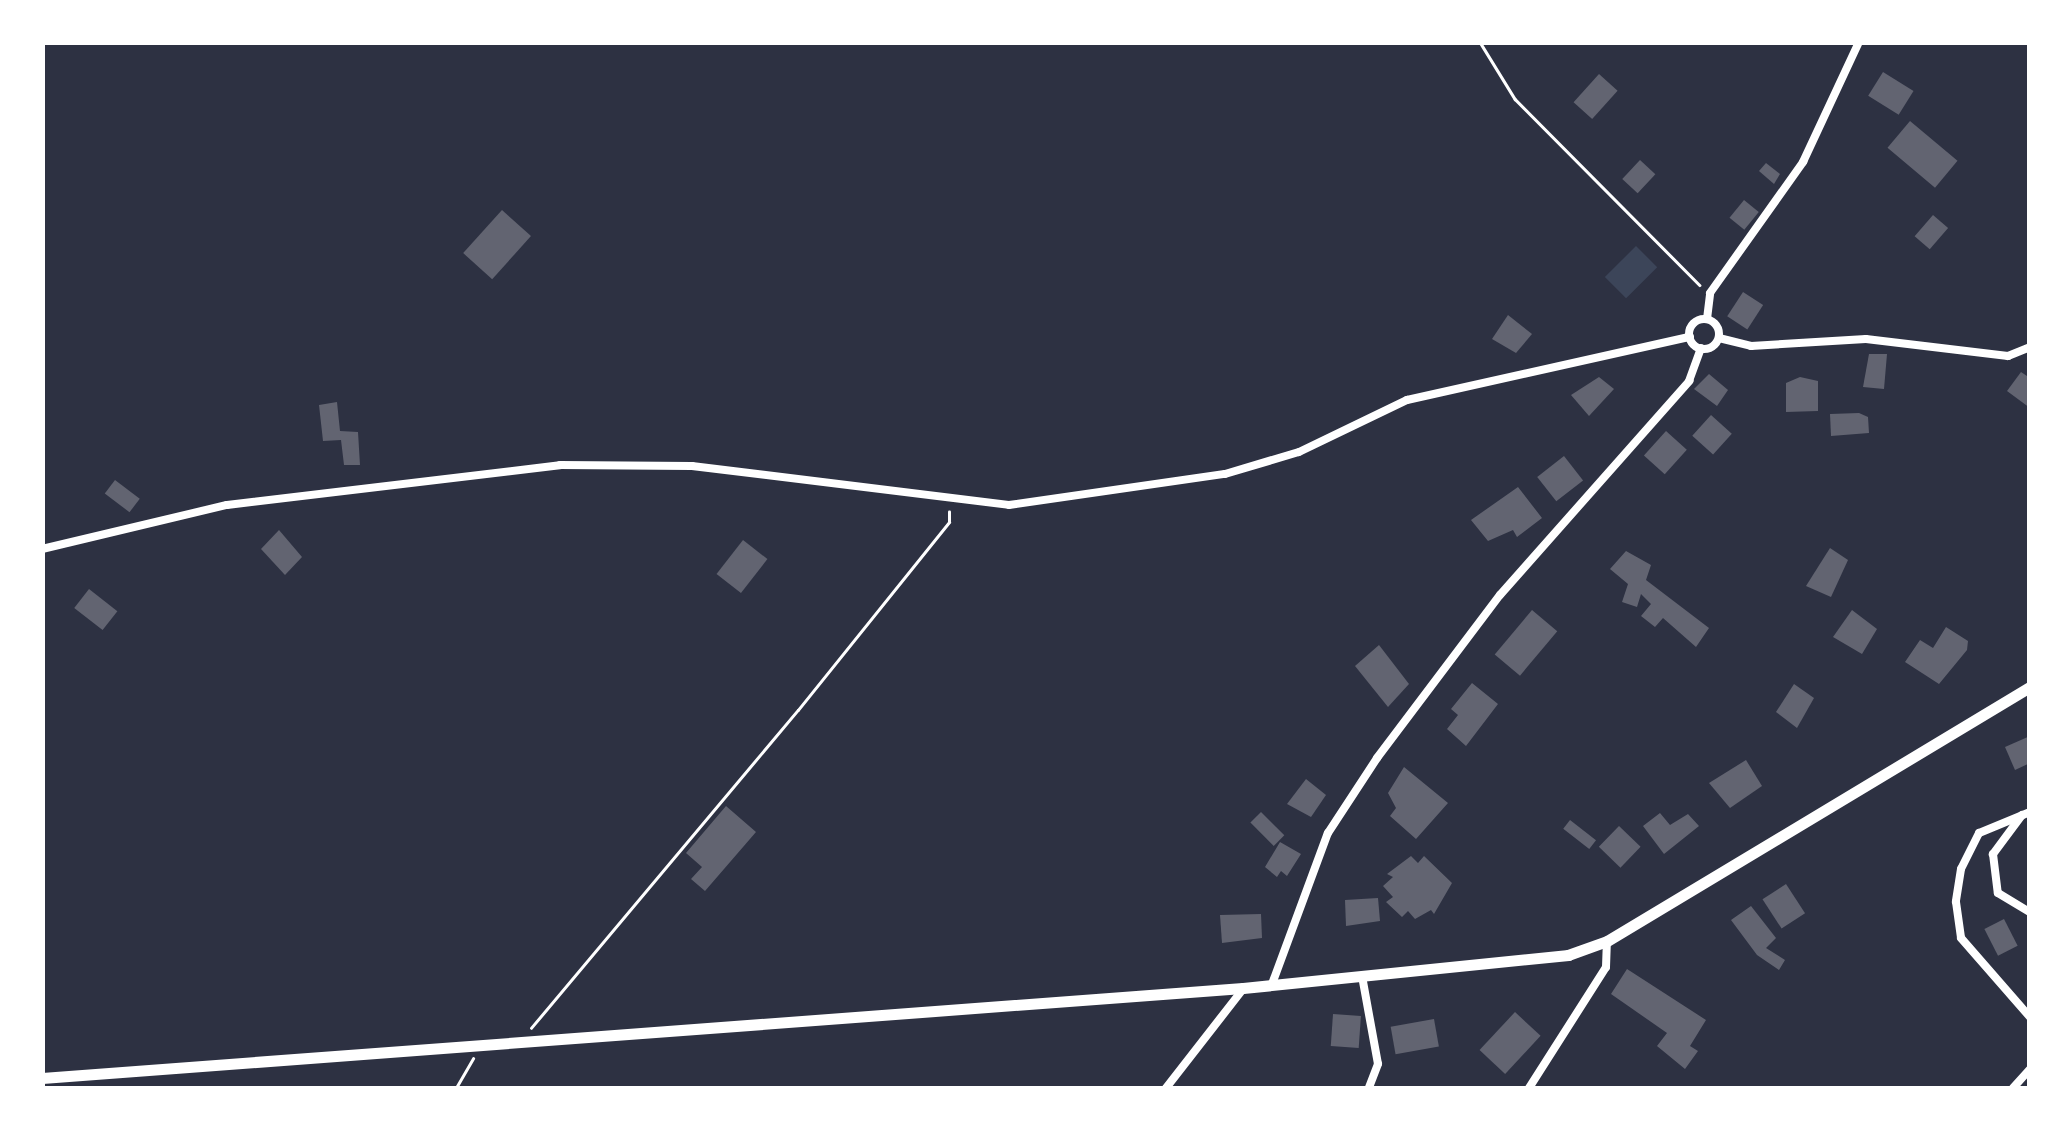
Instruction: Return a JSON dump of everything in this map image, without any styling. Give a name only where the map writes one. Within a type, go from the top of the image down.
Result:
[{"type":"main road","points":[[42,1078],[522,1038],[1243,988],[1568,955],[1606,941],[2030,688]]},
{"type":"street","points":[[1718,338],[1707,319],[1710,293],[1803,162],[1859,42]]},
{"type":"street","points":[[1690,336],[1692,326],[1707,319]]},
{"type":"street","points":[[1690,336],[1701,348]]},
{"type":"street","points":[[42,548],[227,505],[560,465],[692,466],[1009,505],[1225,474],[1298,452],[1407,400],[1690,336]]},
{"type":"street","points":[[1272,984],[1328,834],[1377,758],[1500,595],[1689,381],[1701,348],[1718,338],[1751,346],[1866,339],[2008,356],[2030,348]]},
{"type":"street","points":[[2026,812],[1993,854],[1998,893],[2030,912]]},
{"type":"street","points":[[2026,812],[1980,833],[1961,869],[1956,902],[1961,938],[2030,1017]]},
{"type":"street","points":[[1528,1088],[1606,967],[1606,941]]},
{"type":"street","points":[[1362,974],[1378,1064],[1370,1088]]},
{"type":"street","points":[[1166,1088],[1243,988]]},
{"type":"street","points":[[2013,1088],[2030,1070]]},
{"type":"path","points":[[1480,42],[1516,99],[1710,293]]},
{"type":"path","points":[[522,1038],[949,522],[949,500]]},
{"type":"path","points":[[456,1088],[481,1042]]},
{"type":"shaded area","points":[[1636,246],[1657,267],[1626,298],[1605,277]]},
{"type":"building","points":[[1883,72],[1914,91],[1899,115],[1868,96]]},
{"type":"building","points":[[1599,74],[1618,91],[1592,119],[1574,102]]},
{"type":"building","points":[[1910,121],[1957,161],[1935,188],[1888,148]]},
{"type":"building","points":[[1640,160],[1655,174],[1638,193],[1622,179]]},
{"type":"building","points":[[1766,163],[1780,174],[1774,184],[1759,171]]},
{"type":"building","points":[[1744,200],[1759,212],[1744,230],[1730,218]]},
{"type":"building","points":[[502,210],[531,236],[492,279],[463,253]]},
{"type":"building","points":[[1933,215],[1948,228],[1930,249],[1915,236]]},
{"type":"building","points":[[1743,292],[1763,305],[1747,329],[1727,316]]},
{"type":"building","points":[[1508,315],[1532,334],[1516,353],[1492,339]]},
{"type":"building","points":[[1869,354],[1887,354],[1884,389],[1863,387]]},
{"type":"building","points":[[2021,372],[2030,378],[2030,408],[2007,391]]},
{"type":"building","points":[[1709,374],[1728,390],[1717,406],[1694,389]]},
{"type":"building","points":[[1599,377],[1614,389],[1589,416],[1571,395]]},
{"type":"building","points":[[1800,377],[1818,381],[1818,411],[1786,412],[1786,383]]},
{"type":"building","points":[[337,402],[340,431],[358,432],[360,465],[344,465],[341,440],[323,441],[319,405]]},
{"type":"building","points":[[1859,413],[1868,417],[1869,433],[1831,436],[1830,414]]},
{"type":"building","points":[[1711,415],[1732,434],[1713,455],[1692,436]]},
{"type":"building","points":[[1666,431],[1687,450],[1665,474],[1644,456]]},
{"type":"building","points":[[1564,456],[1583,480],[1556,501],[1537,477]]},
{"type":"building","points":[[115,480],[140,499],[130,512],[105,494]]},
{"type":"building","points":[[1518,487],[1542,518],[1517,537],[1513,530],[1488,541],[1471,520]]},
{"type":"building","points":[[279,530],[302,557],[285,575],[261,549]]},
{"type":"building","points":[[743,540],[767,559],[741,593],[717,574]]},
{"type":"building","points":[[1830,548],[1848,560],[1831,597],[1806,586]]},
{"type":"building","points":[[1626,551],[1651,565],[1646,580],[1709,628],[1696,647],[1663,618],[1655,627],[1641,616],[1651,604],[1641,594],[1637,607],[1622,602],[1628,584],[1610,569]]},
{"type":"building","points":[[89,589],[117,611],[103,630],[74,608]]},
{"type":"building","points":[[1532,610],[1557,631],[1520,676],[1495,654]]},
{"type":"building","points":[[1852,610],[1877,629],[1862,654],[1833,637]]},
{"type":"building","points":[[1946,627],[1968,641],[1967,650],[1939,684],[1905,662],[1920,640],[1933,648]]},
{"type":"building","points":[[1379,645],[1409,684],[1388,707],[1355,666]]},
{"type":"building","points":[[1472,683],[1498,704],[1466,746],[1447,729],[1458,715],[1451,709]]},
{"type":"building","points":[[1794,684],[1814,698],[1797,728],[1776,712]]},
{"type":"building","points":[[2030,736],[2030,763],[2015,770],[2005,747]]},
{"type":"building","points":[[1746,760],[1762,786],[1730,808],[1709,783]]},
{"type":"building","points":[[1404,767],[1448,803],[1416,839],[1390,816],[1396,808],[1388,793]]},
{"type":"building","points":[[1306,779],[1326,795],[1311,817],[1287,804]]},
{"type":"building","points":[[726,806],[756,832],[705,891],[691,879],[702,867],[686,853]]},
{"type":"building","points":[[1261,812],[1284,835],[1274,846],[1250,823]]},
{"type":"building","points":[[1660,813],[1670,825],[1688,814],[1699,826],[1664,854],[1643,826]]},
{"type":"building","points":[[1570,820],[1596,840],[1589,849],[1563,829]]},
{"type":"building","points":[[1619,826],[1641,847],[1620,868],[1599,847]]},
{"type":"building","points":[[1280,842],[1301,854],[1287,876],[1281,871],[1277,877],[1265,867]]},
{"type":"building","points":[[1411,856],[1418,863],[1424,856],[1452,883],[1434,914],[1431,910],[1415,919],[1408,911],[1402,917],[1386,902],[1393,897],[1383,886],[1393,877],[1387,874]]},
{"type":"building","points":[[1786,884],[1805,913],[1782,929],[1763,899]]},
{"type":"building","points":[[1378,898],[1380,921],[1346,926],[1345,900]]},
{"type":"building","points":[[1751,906],[1776,938],[1766,948],[1785,960],[1779,970],[1757,955],[1731,920]]},
{"type":"building","points":[[1261,914],[1262,938],[1222,943],[1220,915]]},
{"type":"building","points":[[2004,919],[2018,946],[1998,956],[1984,929]]},
{"type":"building","points":[[1627,969],[1706,1020],[1690,1046],[1698,1051],[1685,1069],[1657,1046],[1667,1033],[1611,994]]},
{"type":"building","points":[[1515,1012],[1541,1036],[1505,1074],[1480,1050]]},
{"type":"building","points":[[1333,1014],[1361,1016],[1359,1048],[1331,1046]]},
{"type":"building","points":[[1434,1019],[1439,1047],[1396,1054],[1391,1027]]}]
